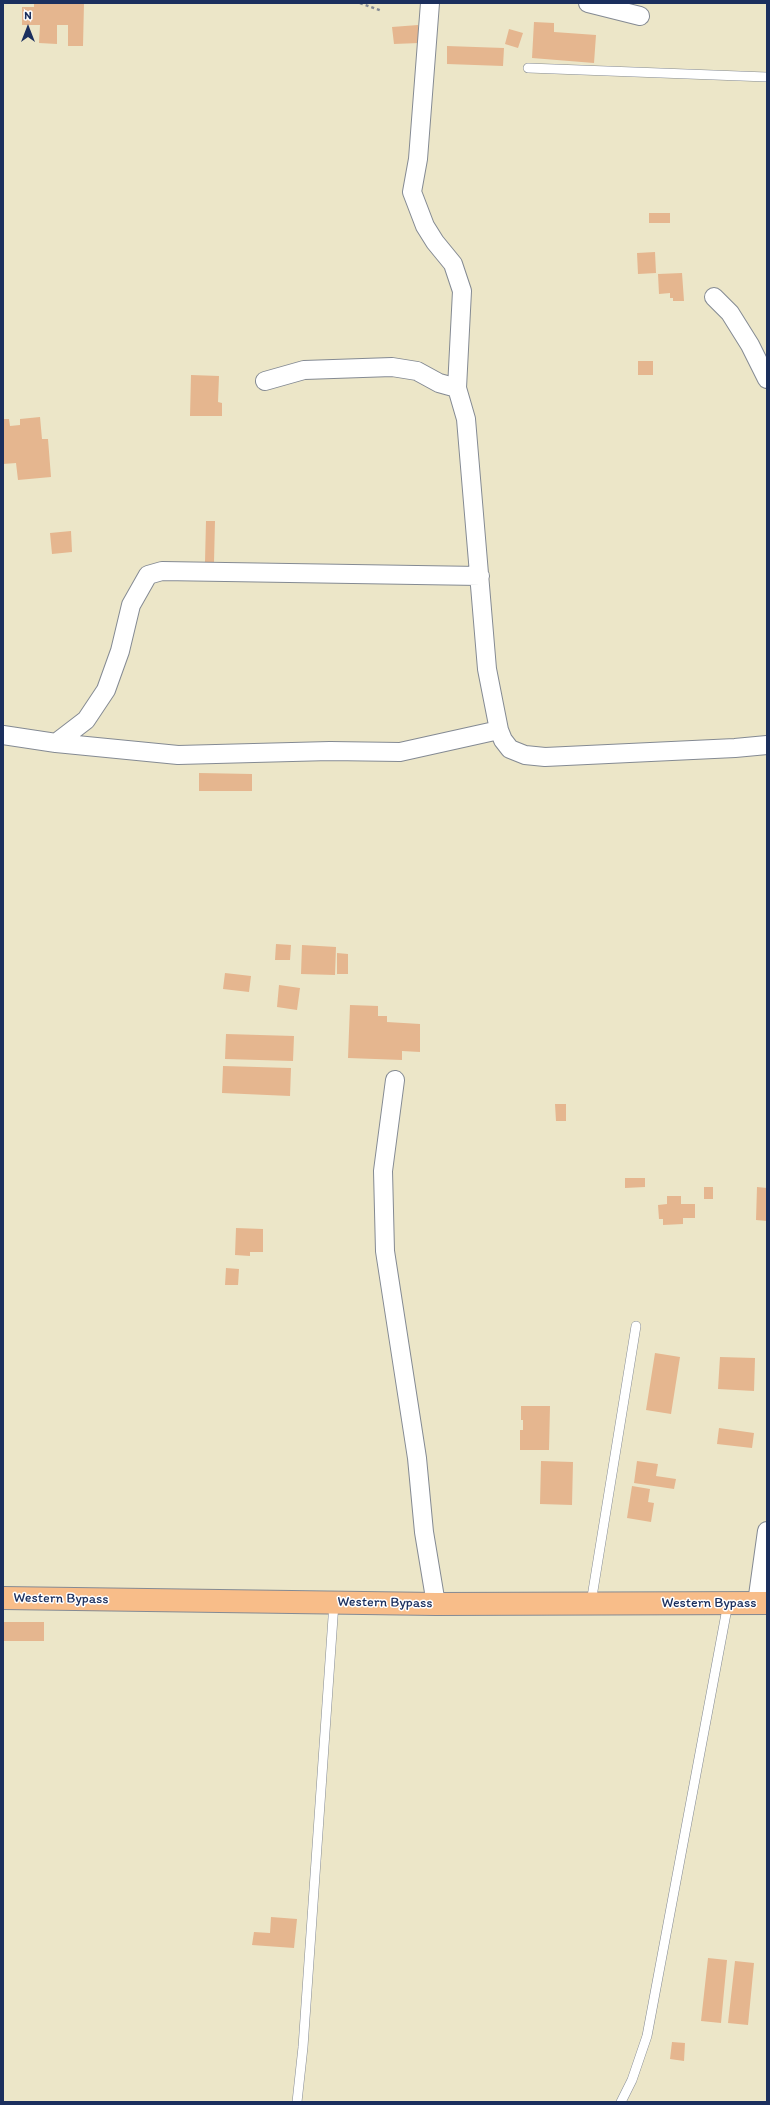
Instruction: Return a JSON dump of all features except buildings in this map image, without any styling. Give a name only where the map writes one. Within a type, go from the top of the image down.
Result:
[{"type":"main road","name":"Western Bypass","points":[[3,1598],[436,1604],[762,1603]]},
{"type":"street","points":[[430,3],[418,159],[412,192],[425,226],[434,242],[453,264],[462,291],[457,388],[466,419],[488,668],[499,730],[503,740],[510,749],[525,755],[545,757],[735,748],[767,744]]},
{"type":"street","points":[[588,3],[640,16]]},
{"type":"street","points":[[714,297],[730,313],[750,345],[767,379]]},
{"type":"street","points":[[265,381],[304,370],[392,368],[417,371],[439,382],[457,388]]},
{"type":"street","points":[[56,743],[86,720],[106,690],[120,651],[131,605],[148,575],[162,571],[480,576]]},
{"type":"street","points":[[3,734],[56,743],[178,755],[330,751],[400,752],[499,730]]},
{"type":"street","points":[[395,1080],[383,1171],[385,1251],[414,1435],[424,1532],[436,1604]]},
{"type":"street","points":[[762,1603],[767,1531]]},
{"type":"lane","points":[[528,68],[767,76]]},
{"type":"lane","points":[[591,1603],[636,1326]]},
{"type":"lane","points":[[297,2102],[303,2047],[334,1603]]},
{"type":"lane","points":[[621,2102],[632,2080],[647,2036],[728,1603]]},
{"type":"path","points":[[360,3],[382,11]]}]
